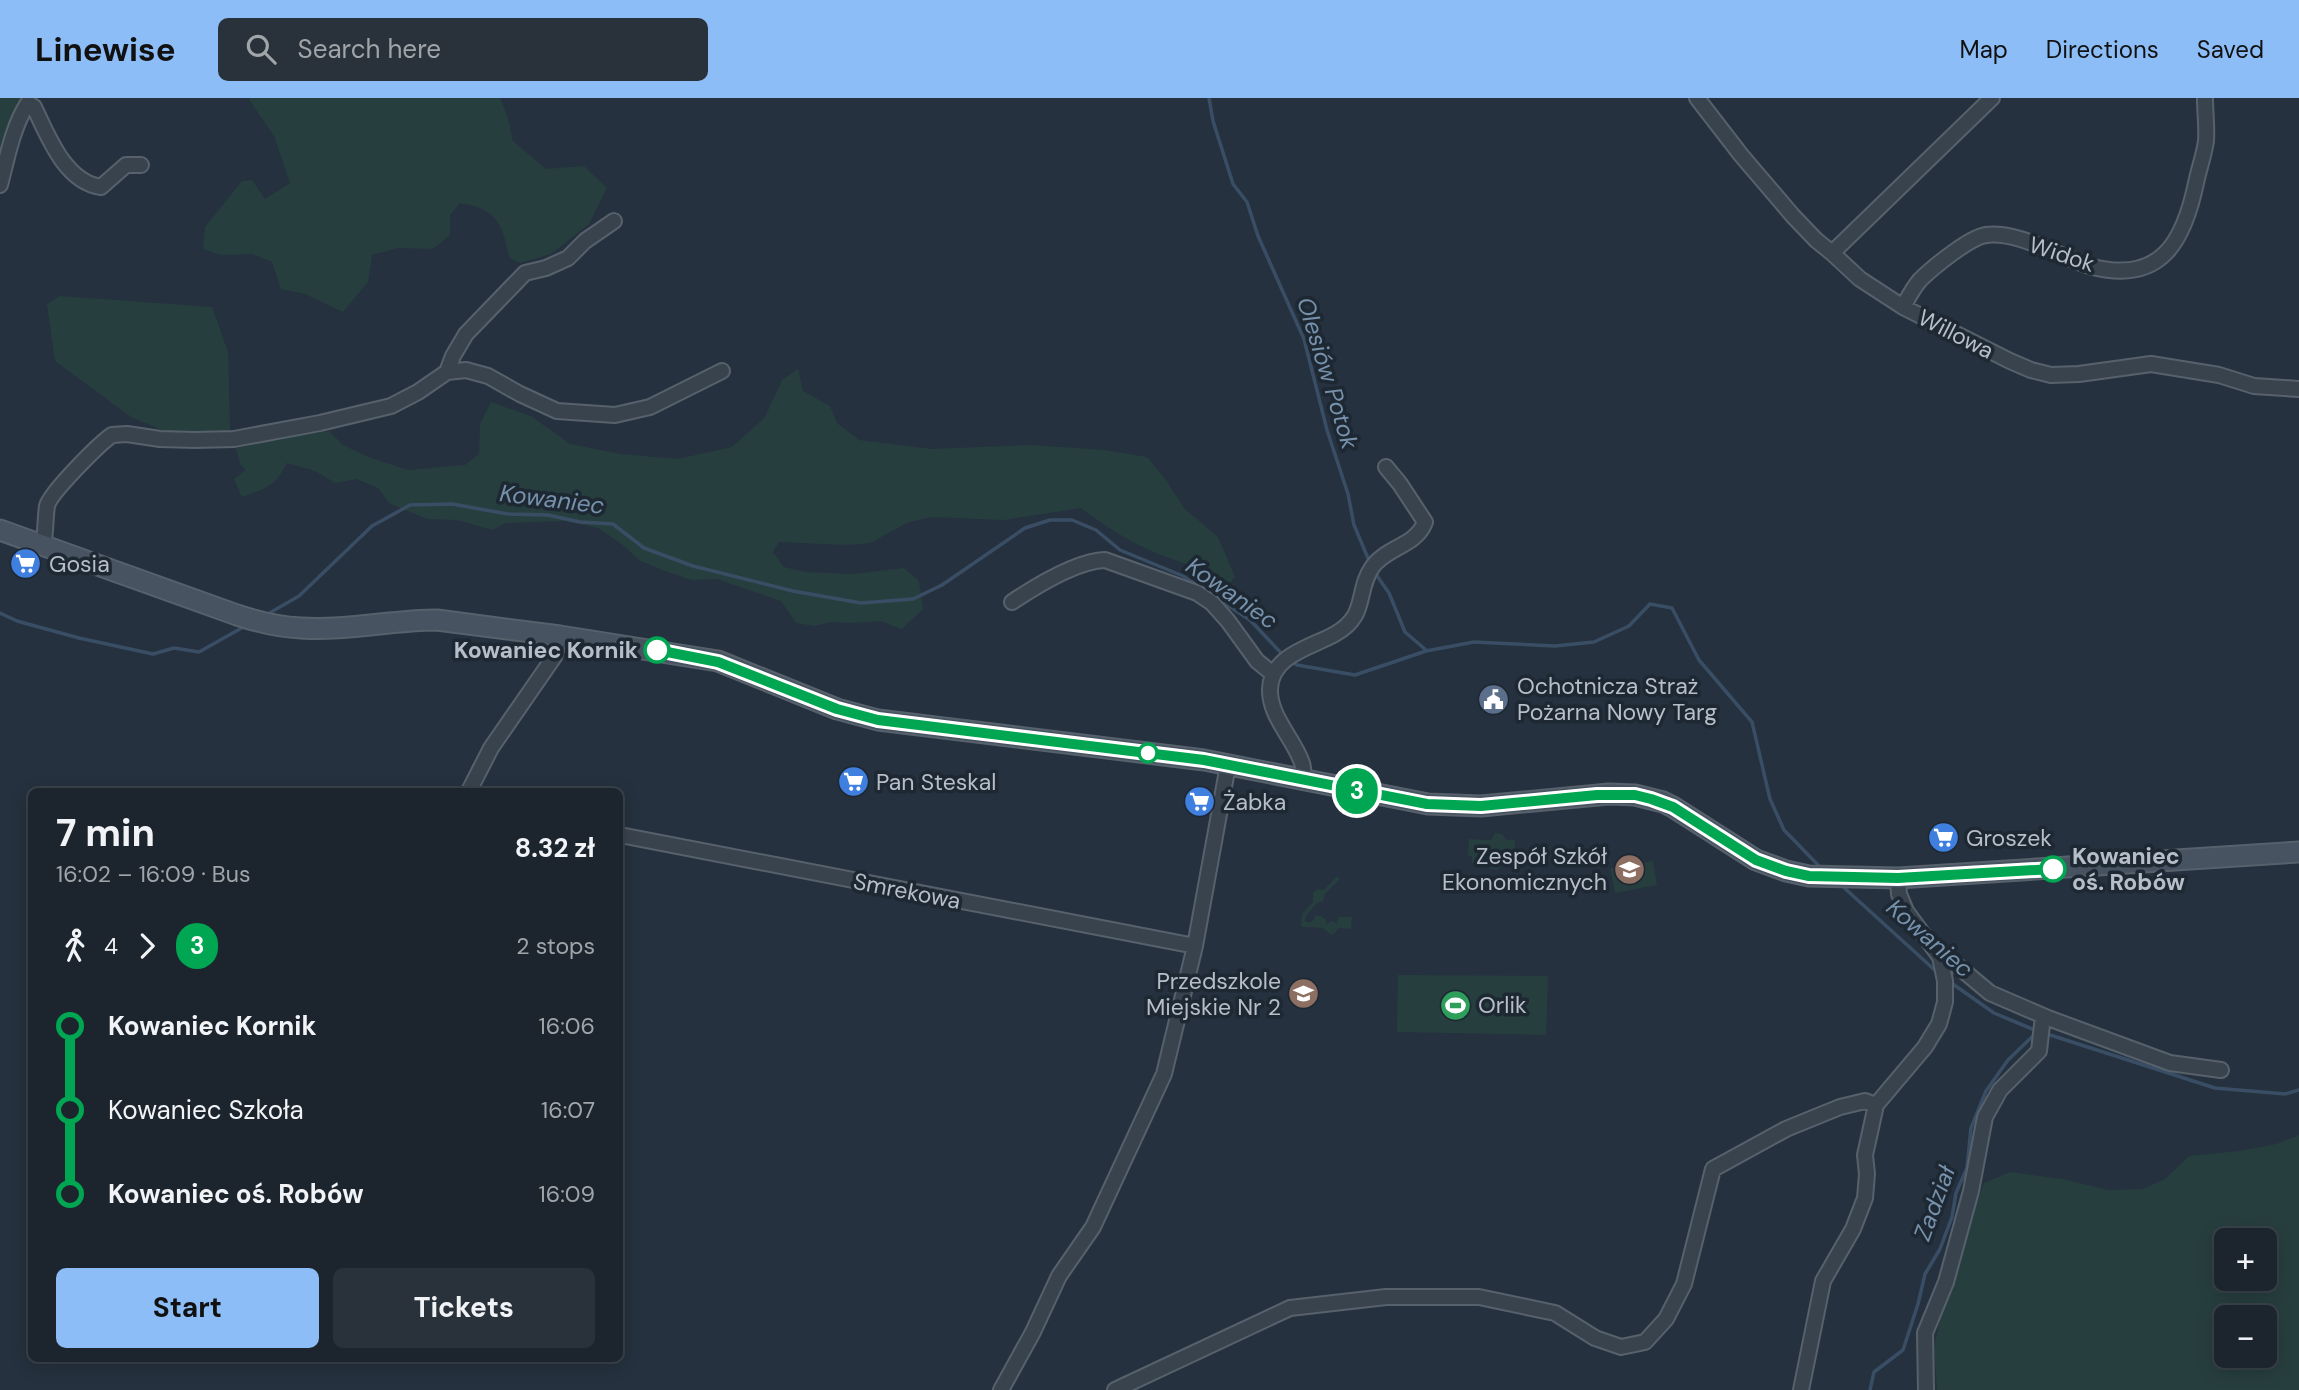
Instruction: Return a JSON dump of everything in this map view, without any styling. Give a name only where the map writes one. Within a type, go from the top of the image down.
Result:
[{"type":"street","name":"Willowa","points":[[1697,98],[1793,216],[1860,279],[1903,307],[2010,361],[2031,370],[2051,374],[2079,374],[2151,364],[2219,375],[2254,386],[2299,389]]},
{"type":"street","points":[[1832,253],[1992,98]]},
{"type":"street","name":"Widok","points":[[1903,307],[1921,278],[1969,241],[1988,235],[2022,241],[2103,268],[2125,270],[2152,263],[2165,255],[2181,234],[2190,213],[2206,140],[2205,98]]},
{"type":"street","points":[[0,185],[13,140],[28,103],[34,107],[59,155],[84,182],[102,187],[126,165],[141,165]]},
{"type":"street","points":[[43,545],[47,504],[89,456],[112,435],[160,439],[234,439],[391,406],[418,393],[446,372],[466,334],[525,273],[546,268],[568,258],[585,241],[614,221]]},
{"type":"street","points":[[446,372],[467,370],[488,376],[557,411],[615,415],[650,407],[723,371]]},
{"type":"street","points":[[1303,779],[1303,765],[1278,718],[1269,691],[1276,670],[1302,647],[1334,635],[1348,625],[1361,604],[1365,579],[1378,560],[1422,531],[1425,522],[1401,484],[1386,467]]},
{"type":"street","points":[[0,530],[271,625],[321,629],[437,620],[560,636],[718,662],[837,709],[878,720],[1131,750],[1228,765],[1396,799],[1450,805],[1497,805],[1597,795],[1635,795],[1673,807],[1756,860],[1809,876],[1898,878],[2299,852]]},
{"type":"street","points":[[1012,602],[1077,567],[1093,560],[1105,560],[1196,593],[1212,603],[1257,661],[1276,670]]},
{"type":"street","points":[[471,788],[491,748],[554,657],[560,636]]},
{"type":"street","points":[[1001,1390],[1033,1332],[1059,1276],[1093,1227],[1164,1074],[1195,946],[1228,765]]},
{"type":"street","name":"Smrekowa","points":[[623,836],[1195,946]]},
{"type":"street","points":[[1801,1390],[1823,1281],[1853,1229],[1865,1198],[1865,1155],[1876,1105],[1926,1047],[1943,1012],[1946,992],[1942,963],[1906,911],[1899,894],[1898,878]]},
{"type":"street","points":[[1942,963],[1959,967],[1990,993],[2043,1016],[2171,1063],[2221,1070]]},
{"type":"street","points":[[1926,1390],[1925,1333],[1946,1282],[1971,1191],[1985,1117],[2000,1090],[2039,1051],[2043,1016]]},
{"type":"street","points":[[1115,1390],[1290,1308],[1386,1297],[1479,1297],[1555,1313],[1595,1338],[1621,1347],[1646,1342],[1666,1319],[1684,1284],[1713,1169],[1786,1129],[1840,1107],[1865,1101],[1876,1105]]},
{"type":"green space","points":[[0,98],[26,98],[0,160]]},
{"type":"green space","points":[[248,98],[500,98],[513,141],[546,169],[584,166],[607,188],[589,224],[551,254],[520,263],[509,257],[504,235],[496,219],[482,209],[460,203],[450,215],[450,235],[433,249],[398,248],[372,255],[368,282],[343,312],[305,294],[281,289],[272,262],[252,254],[221,255],[203,249],[205,227],[242,181],[252,180],[265,199],[290,183],[274,136]]},
{"type":"green space","points":[[60,296],[212,307],[228,352],[230,430],[169,433],[131,417],[55,361],[47,304]]},
{"type":"green space","points":[[798,369],[803,391],[830,406],[837,423],[859,440],[932,449],[1031,445],[1105,450],[1147,457],[1184,508],[1218,537],[1235,577],[1230,583],[1147,549],[1081,508],[1004,520],[931,517],[907,523],[870,543],[847,545],[779,542],[773,552],[784,567],[806,572],[852,574],[904,568],[919,581],[923,609],[902,629],[880,621],[832,622],[814,626],[796,623],[781,601],[717,579],[692,580],[639,560],[598,528],[566,521],[506,523],[493,530],[457,520],[428,519],[390,504],[378,488],[357,479],[335,483],[315,471],[287,463],[269,486],[242,497],[234,479],[246,470],[240,464],[236,448],[329,431],[343,445],[408,470],[465,465],[479,454],[480,424],[491,402],[531,416],[570,444],[621,454],[677,459],[732,447],[765,417],[782,380]]},
{"type":"green space","points":[[1495,833],[1502,834],[1507,840],[1515,840],[1514,862],[1505,862],[1497,870],[1490,868],[1487,863],[1472,863],[1472,856],[1468,856],[1469,839],[1491,840]]},
{"type":"green space","points":[[1653,861],[1657,885],[1615,893],[1610,868]]},
{"type":"green space","points":[[1337,876],[1340,879],[1325,894],[1323,902],[1317,903],[1306,916],[1305,922],[1312,922],[1315,916],[1321,916],[1326,920],[1326,924],[1332,921],[1337,924],[1338,917],[1352,917],[1351,929],[1339,928],[1331,935],[1323,928],[1301,927],[1302,914],[1313,902],[1313,892],[1324,890]]},
{"type":"green space","name":"Orlik","points":[[1398,975],[1548,976],[1546,1035],[1397,1032]]},
{"type":"green space","points":[[2299,1135],[2299,1390],[1937,1390],[1934,1348],[1941,1314],[1984,1183],[2010,1172],[2062,1179],[2108,1190],[2143,1189],[2165,1179],[2189,1156],[2276,1144]]},
{"type":"waterway","name":"Olesiów Potok","points":[[1209,98],[1213,121],[1233,184],[1247,202],[1258,236],[1304,339],[1327,430],[1348,494],[1354,525],[1370,563]]},
{"type":"waterway","name":"Kowaniec","points":[[266,615],[299,596],[372,526],[410,505],[452,504],[508,514],[548,515],[580,522],[613,524],[644,548],[693,566],[793,591],[861,603],[913,599],[942,585],[1025,528],[1050,520],[1072,520],[1096,530],[1120,550],[1183,576],[1200,587]]},
{"type":"waterway","name":"Olesiów Potok","points":[[1375,573],[1389,593],[1405,632],[1426,650]]},
{"type":"waterway","name":"Kowaniec","points":[[1215,597],[1250,620],[1283,655]]},
{"type":"waterway","name":"Kowaniec","points":[[1292,662],[1355,675],[1426,651],[1474,642],[1555,646],[1594,642],[1629,626],[1650,604],[1672,608],[1699,660],[1752,722],[1770,799],[1784,830],[1821,868]]},
{"type":"waterway","name":"Kowaniec","points":[[0,613],[17,621],[79,638],[153,654],[174,648],[199,652],[247,625]]},
{"type":"waterway","name":"Kowaniec","points":[[1840,884],[1938,973]]},
{"type":"waterway","name":"Kowaniec","points":[[1950,982],[1994,1013],[2037,1031]]},
{"type":"waterway","name":"Zadział","points":[[1870,1390],[1874,1372],[1903,1350],[1925,1274],[1940,1249],[1952,1217],[1956,1193],[1967,1168],[1971,1128],[1986,1091],[2008,1060],[2037,1032]]},
{"type":"waterway","name":"Kowaniec","points":[[2044,1033],[2215,1088],[2285,1094],[2299,1090]]},
{"type":"bus line","name":"3","points":[[657,650],[738,668],[837,709],[878,720],[1204,760],[1427,804],[1481,806],[1597,795],[1635,795],[1673,807],[1756,860],[1809,876],[1898,878],[2053,869]]},
{"type":"place","name":"Gosia","points":[[26,564]]},
{"type":"place","name":"Kowaniec Kornik","points":[[657,650]]},
{"type":"place","name":"Ochotnicza Straż Pożarna Nowy Targ","points":[[1494,699]]},
{"type":"place","name":"Pan Steskal","points":[[853,782]]},
{"type":"place","name":"Żabka","points":[[1200,802]]},
{"type":"place","name":"Groszek","points":[[1943,838]]},
{"type":"place","name":"Zespół Szkół Ekonomicznych","points":[[1630,869]]},
{"type":"place","name":"Kowaniec oś. Robów","points":[[2053,869]]},
{"type":"place","name":"Przedszkole Miejskie Nr 2","points":[[1304,994]]},
{"type":"place","name":"Orlik","points":[[1455,1005]]}]
